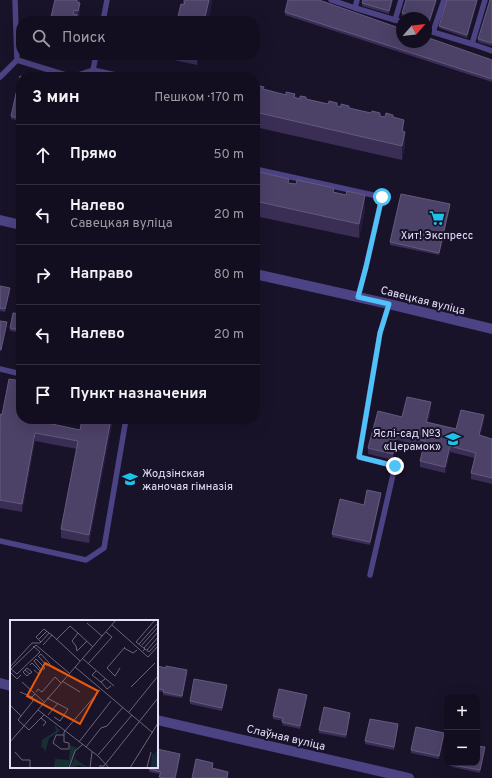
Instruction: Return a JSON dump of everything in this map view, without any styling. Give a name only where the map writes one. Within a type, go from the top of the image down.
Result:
[{"type":"street","points":[[0,220],[16,224]]},
{"type":"street","name":"Савецкая вуліца","points":[[260,275],[492,329]]},
{"type":"street","points":[[0,683],[10,686]]},
{"type":"street","name":"Слаўная вуліца","points":[[158,720],[409,778]]},
{"type":"lane","points":[[15,0],[16,30]]},
{"type":"lane","points":[[104,16],[107,0]]},
{"type":"lane","points":[[331,0],[395,20],[401,0]]},
{"type":"lane","points":[[355,8],[357,0]]},
{"type":"lane","points":[[444,0],[433,32],[492,51]]},
{"type":"lane","points":[[472,44],[485,0]]},
{"type":"lane","points":[[0,77],[17,60],[56,72]]},
{"type":"lane","points":[[93,70],[95,60]]},
{"type":"lane","points":[[87,72],[93,70],[102,72]]},
{"type":"lane","points":[[260,170],[382,197],[358,297]]},
{"type":"lane","points":[[370,576],[395,466],[359,457],[380,333],[389,304]]},
{"type":"lane","points":[[0,369],[16,373]]},
{"type":"lane","points":[[0,541],[86,560],[104,548],[125,424]]},
{"type":"building","points":[[55,0],[77,0],[77,2],[80,3],[78,11],[74,10],[73,14],[77,16],[51,16]]},
{"type":"building","points":[[185,0],[209,0],[205,16],[178,16],[181,4],[184,5]]},
{"type":"building","points":[[288,0],[319,0],[396,27],[396,48],[285,12]]},
{"type":"building","points":[[363,0],[392,0],[389,11],[362,3]]},
{"type":"building","points":[[406,0],[436,0],[432,13],[402,12]]},
{"type":"building","points":[[447,0],[477,0],[467,35],[439,26]]},
{"type":"building","points":[[490,0],[492,0],[492,43],[478,39]]},
{"type":"building","points":[[432,39],[492,60],[492,79],[396,48],[432,48]]},
{"type":"building","points":[[260,86],[264,87],[263,89],[286,95],[286,92],[295,94],[294,97],[300,99],[300,96],[306,97],[306,99],[328,104],[329,101],[337,103],[337,106],[341,107],[341,104],[349,106],[349,108],[371,113],[372,111],[380,113],[380,116],[385,117],[386,113],[393,115],[393,117],[404,120],[402,131],[405,132],[402,146],[260,113]]},
{"type":"building","points":[[16,94],[16,118],[11,116]]},
{"type":"building","points":[[260,172],[289,179],[288,183],[296,184],[297,180],[334,188],[333,192],[346,195],[347,191],[365,195],[359,224],[260,202]]},
{"type":"building","points":[[401,194],[450,204],[439,253],[390,242]]},
{"type":"building","points":[[0,286],[10,288],[5,309],[0,308]]},
{"type":"building","points":[[13,313],[16,313],[16,329],[10,328]]},
{"type":"building","points":[[0,321],[7,322],[1,350],[0,350]]},
{"type":"building","points":[[9,379],[16,380],[16,424],[52,424],[80,430],[81,424],[110,424],[89,535],[61,529],[78,441],[35,433],[22,504],[0,500],[0,414],[2,415]]},
{"type":"building","points":[[407,397],[431,402],[426,422],[456,429],[461,410],[484,415],[479,435],[492,439],[492,478],[471,473],[476,453],[450,446],[445,467],[420,461],[425,441],[397,434],[393,454],[368,448],[378,411],[402,417]]},
{"type":"building","points":[[367,490],[381,493],[370,542],[332,534],[340,499],[364,505]]},
{"type":"building","points":[[158,666],[166,668],[166,666],[187,670],[182,696],[163,692],[164,690],[158,688]]},
{"type":"building","points":[[194,679],[227,685],[222,708],[190,701]]},
{"type":"building","points":[[279,689],[307,695],[300,726],[282,722],[283,718],[273,716]]},
{"type":"building","points":[[324,707],[350,713],[346,735],[319,730]]},
{"type":"building","points":[[370,719],[398,724],[394,747],[365,741]]},
{"type":"building","points":[[416,727],[444,733],[439,756],[411,750]]},
{"type":"building","points":[[480,746],[485,747],[480,770],[458,766],[480,766]]},
{"type":"building","points":[[158,749],[180,754],[175,778],[159,777],[161,772],[149,769],[158,768]]},
{"type":"building","points":[[196,759],[213,763],[212,768],[228,772],[227,778],[192,778]]},
{"type":"place","name":"Хит! Экспресс","points":[[437,218]]},
{"type":"place","name":"Яслі-сад №3 «Церамок»","points":[[453,439]]},
{"type":"place","name":"Жодзінская жаночая гімназія","points":[[130,479]]},
{"type":"route","points":[[382,197],[358,297],[389,304],[380,333],[359,457],[395,466]]}]
